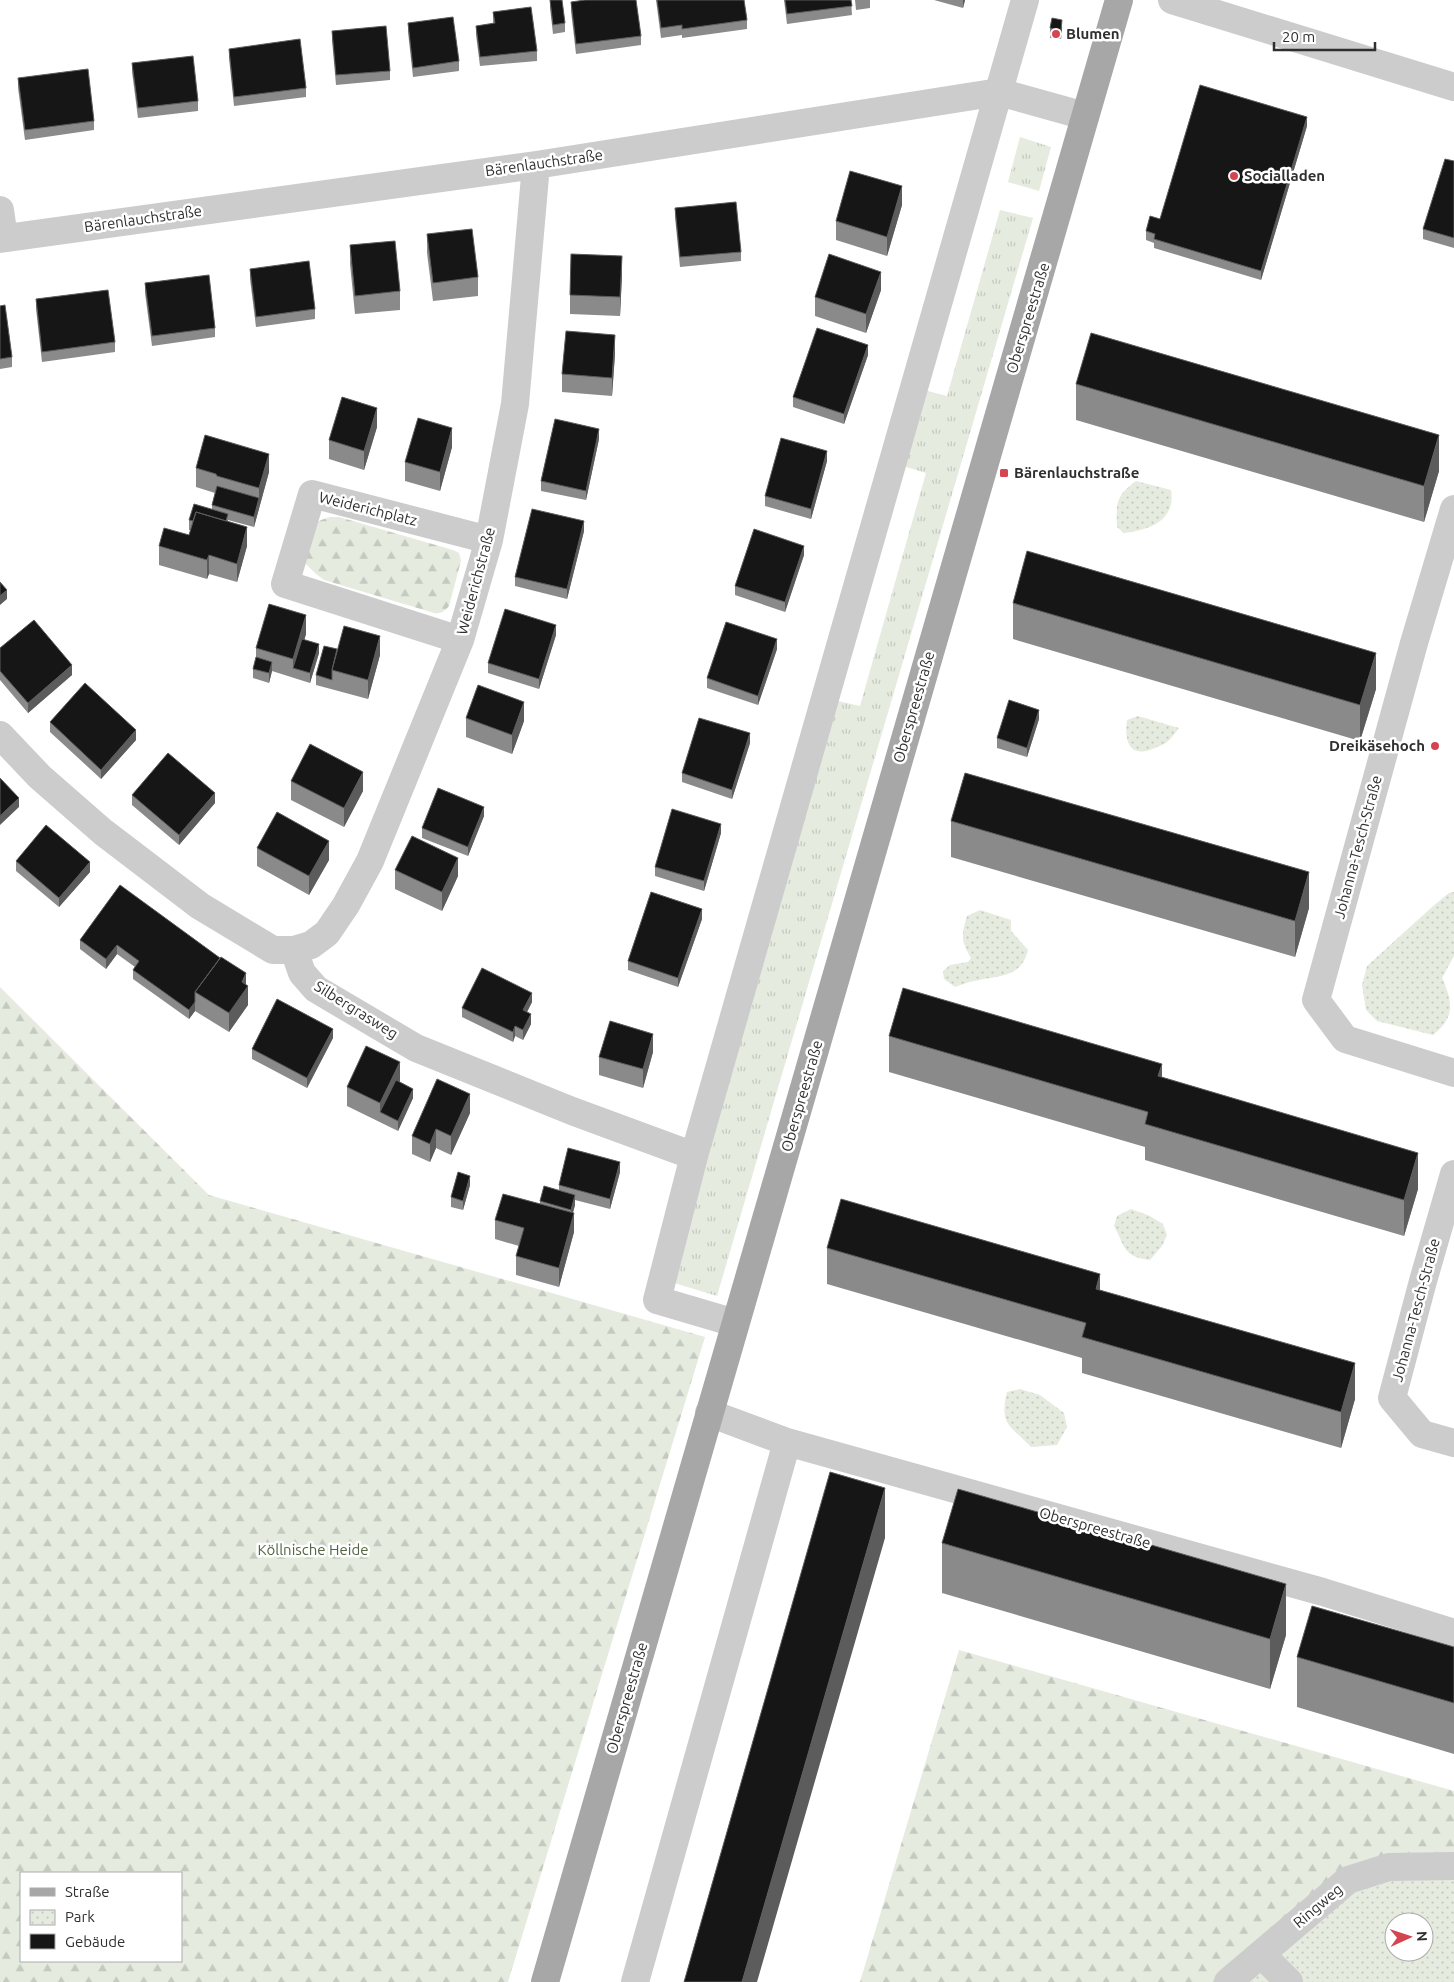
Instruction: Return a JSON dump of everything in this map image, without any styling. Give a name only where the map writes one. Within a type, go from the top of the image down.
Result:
[{"type":"main road","name":"Oberspreestraße","points":[[545,1982],[1119,0]]},
{"type":"street","points":[[735,1323],[657,1300],[694,1156],[1025,0]]},
{"type":"street","points":[[1172,0],[1454,87]]},
{"type":"street","name":"Bärenlauchstraße","points":[[2,238],[536,165],[999,92],[1085,116]]},
{"type":"street","name":"Weiderichstraße","points":[[294,950],[311,945],[327,933],[346,905],[370,861],[460,640],[489,540],[515,404],[536,165]]},
{"type":"street","points":[[0,210],[2,238]]},
{"type":"street","name":"Weiderichplatz","points":[[460,640],[286,584],[312,494],[489,540]]},
{"type":"street","name":"Johanna-Tesch-Straße","points":[[1454,509],[1414,643],[1316,1000],[1345,1039],[1454,1072]]},
{"type":"street","points":[[0,735],[40,777],[103,832],[200,906],[273,950],[294,950]]},
{"type":"street","name":"Silbergrasweg","points":[[294,950],[302,973],[316,988],[416,1048],[572,1111],[694,1156]]},
{"type":"street","name":"Johanna-Tesch-Straße","points":[[1454,1174],[1392,1398],[1422,1434],[1454,1443]]},
{"type":"street","name":"Oberspreestraße","points":[[709,1413],[787,1442],[1323,1592],[1454,1633]]},
{"type":"street","points":[[635,1982],[787,1442]]},
{"type":"street","name":"Ringweg","points":[[1228,1982],[1348,1880],[1389,1868],[1454,1866]]},
{"type":"street","points":[[1261,1954],[1289,1982]]},
{"type":"green space","points":[[1020,137],[1051,147],[1039,191],[1008,182]]},
{"type":"green space","points":[[1000,210],[1033,218],[717,1296],[671,1282],[838,701],[860,706],[926,473],[903,466],[924,390],[947,396]]},
{"type":"green space","points":[[1136,481],[1171,490],[1171,501],[1165,516],[1159,522],[1143,529],[1124,533],[1117,527],[1117,505],[1124,491]]},
{"type":"green space","points":[[330,517],[339,517],[459,553],[461,561],[449,606],[443,612],[434,613],[324,580],[306,564],[303,553],[313,525]]},
{"type":"green space","points":[[1138,716],[1179,728],[1166,743],[1140,752],[1130,747],[1126,728],[1127,720]]},
{"type":"green space","points":[[1454,892],[1454,956],[1442,978],[1450,1003],[1450,1010],[1445,1023],[1433,1035],[1377,1021],[1366,1010],[1362,985],[1367,966],[1432,907],[1449,893]]},
{"type":"green space","points":[[980,910],[1011,920],[1011,931],[1028,950],[1025,959],[1014,971],[955,987],[944,979],[943,971],[950,965],[968,962],[971,958],[964,943],[964,929],[967,916]]},
{"type":"green space","name":"Köllnische Heide","points":[[0,987],[209,1195],[705,1337],[508,1982],[0,1982]]},
{"type":"green space","points":[[1131,1209],[1150,1216],[1163,1224],[1167,1235],[1162,1246],[1150,1260],[1130,1253],[1123,1245],[1114,1226],[1117,1216]]},
{"type":"green space","points":[[1020,1389],[1040,1395],[1064,1413],[1067,1427],[1057,1445],[1031,1447],[1008,1424],[1004,1411],[1007,1392]]},
{"type":"green space","points":[[959,1650],[1454,1791],[1454,1870],[1217,1982],[860,1982]]},
{"type":"green space","points":[[1454,1870],[1454,1982],[1217,1982],[1336,1881]]},
{"type":"building","points":[[550,0],[562,0],[565,23],[553,25]]},
{"type":"building","points":[[585,0],[636,0],[641,36],[576,44],[571,2]]},
{"type":"building","points":[[657,0],[744,0],[747,20],[682,29],[682,25],[661,28]]},
{"type":"building","points":[[785,0],[851,0],[852,6],[787,14]]},
{"type":"building","points":[[531,7],[537,51],[480,57],[476,26],[495,23],[493,12]]},
{"type":"building","points":[[453,17],[459,61],[413,68],[408,23]]},
{"type":"building","points":[[1052,18],[1062,20],[1061,30],[1050,28]]},
{"type":"building","points":[[386,26],[390,71],[336,75],[332,31]]},
{"type":"building","points":[[300,39],[306,88],[234,97],[229,49]]},
{"type":"building","points":[[193,56],[198,101],[138,108],[132,63]]},
{"type":"building","points":[[88,69],[94,121],[25,130],[18,78]]},
{"type":"building","name":"Socialladen","points":[[1200,85],[1307,117],[1261,271],[1154,239],[1155,234],[1146,231],[1150,216],[1160,219]]},
{"type":"building","points":[[1445,159],[1454,161],[1454,238],[1423,229]]},
{"type":"building","points":[[850,171],[902,186],[887,237],[836,221]]},
{"type":"building","points":[[736,202],[741,252],[680,257],[675,208]]},
{"type":"building","points":[[472,229],[478,277],[433,283],[427,234]]},
{"type":"building","points":[[395,241],[400,291],[355,296],[350,245]]},
{"type":"building","points":[[571,254],[622,256],[620,297],[570,295]]},
{"type":"building","points":[[829,254],[881,272],[866,314],[815,297]]},
{"type":"building","points":[[309,261],[315,309],[256,317],[250,269]]},
{"type":"building","points":[[209,275],[215,328],[152,336],[145,283]]},
{"type":"building","points":[[108,290],[115,342],[42,352],[36,299]]},
{"type":"building","points":[[5,305],[12,357],[0,359],[0,306]]},
{"type":"building","points":[[817,328],[868,345],[844,414],[793,397]]},
{"type":"building","points":[[566,331],[615,335],[612,378],[562,374]]},
{"type":"building","points":[[1091,333],[1439,435],[1424,486],[1076,384]]},
{"type":"building","points":[[342,397],[377,408],[364,451],[329,440]]},
{"type":"building","points":[[418,418],[452,428],[440,472],[405,462]]},
{"type":"building","points":[[555,419],[599,429],[586,491],[541,481]]},
{"type":"building","points":[[205,435],[269,454],[259,488],[196,468]]},
{"type":"building","points":[[781,438],[827,451],[811,509],[765,496]]},
{"type":"building","points":[[217,486],[259,498],[254,517],[212,505]]},
{"type":"building","points":[[194,504],[228,514],[226,521],[196,512],[193,521],[189,520]]},
{"type":"building","points":[[532,509],[584,521],[567,589],[515,577]]},
{"type":"building","points":[[196,512],[247,527],[237,564],[209,555],[207,560],[159,546],[164,528],[189,535]]},
{"type":"building","points":[[754,529],[804,546],[785,602],[735,586]]},
{"type":"building","points":[[1027,551],[1376,653],[1360,705],[1013,603]]},
{"type":"building","points":[[0,582],[7,590],[0,596]]},
{"type":"building","points":[[269,604],[306,615],[293,659],[256,648]]},
{"type":"building","points":[[505,609],[556,625],[539,679],[488,663]]},
{"type":"building","points":[[34,620],[72,665],[28,703],[0,671],[0,648]]},
{"type":"building","points":[[726,622],[777,639],[758,696],[707,678]]},
{"type":"building","points":[[344,626],[380,636],[368,680],[332,670]]},
{"type":"building","points":[[302,639],[319,644],[310,673],[293,668]]},
{"type":"building","points":[[324,646],[337,649],[332,670],[332,680],[316,675]]},
{"type":"building","points":[[256,657],[272,662],[269,673],[253,669]]},
{"type":"building","points":[[85,683],[136,730],[101,770],[50,722]]},
{"type":"building","points":[[478,685],[524,702],[512,735],[466,718]]},
{"type":"building","points":[[1009,700],[1039,710],[1027,748],[997,738]]},
{"type":"building","points":[[699,718],[750,733],[732,790],[682,773]]},
{"type":"building","points":[[310,744],[363,772],[344,808],[291,781]]},
{"type":"building","points":[[168,753],[215,793],[179,835],[132,795]]},
{"type":"building","points":[[965,773],[1309,872],[1295,921],[951,821]]},
{"type":"building","points":[[0,778],[19,798],[0,816]]},
{"type":"building","points":[[438,788],[484,807],[468,847],[422,828]]},
{"type":"building","points":[[672,809],[721,824],[704,881],[655,867]]},
{"type":"building","points":[[277,812],[329,841],[309,876],[257,848]]},
{"type":"building","points":[[46,825],[90,862],[59,898],[16,861]]},
{"type":"building","points":[[412,836],[458,858],[442,892],[395,870]]},
{"type":"building","points":[[120,885],[220,958],[195,992],[195,1002],[189,1010],[133,970],[139,961],[117,945],[106,959],[80,940]]},
{"type":"building","points":[[651,892],[702,909],[678,978],[628,961]]},
{"type":"building","points":[[221,957],[246,973],[242,982],[248,986],[229,1013],[195,992]]},
{"type":"building","points":[[482,968],[532,993],[523,1010],[531,1014],[523,1030],[515,1026],[513,1032],[462,1008]]},
{"type":"building","points":[[903,988],[1162,1064],[1158,1076],[1418,1153],[1404,1200],[1145,1124],[1148,1112],[889,1036]]},
{"type":"building","points":[[277,999],[333,1029],[307,1078],[252,1049]]},
{"type":"building","points":[[610,1021],[653,1034],[643,1069],[599,1057]]},
{"type":"building","points":[[366,1046],[400,1062],[380,1103],[347,1087]]},
{"type":"building","points":[[437,1079],[470,1094],[451,1136],[436,1129],[430,1144],[412,1136]]},
{"type":"building","points":[[396,1080],[413,1089],[398,1121],[380,1112]]},
{"type":"building","points":[[568,1148],[620,1162],[610,1199],[559,1185]]},
{"type":"building","points":[[458,1172],[470,1176],[463,1201],[451,1197]]},
{"type":"building","points":[[544,1186],[575,1195],[571,1210],[540,1201]]},
{"type":"building","points":[[503,1194],[574,1213],[559,1268],[516,1256],[524,1228],[495,1220]]},
{"type":"building","points":[[841,1199],[1100,1274],[1096,1289],[1355,1363],[1341,1412],[1082,1337],[1086,1323],[827,1248]]},
{"type":"building","points":[[830,1472],[885,1488],[742,1982],[684,1982]]},
{"type":"building","points":[[958,1489],[1286,1584],[1270,1639],[942,1543]]},
{"type":"building","points":[[1312,1606],[1454,1647],[1454,1703],[1297,1657]]},
{"type":"place","name":"Blumen","points":[[1056,34]]},
{"type":"place","name":"Socialladen","points":[[1234,176]]},
{"type":"place","name":"Bärenlauchstraße","points":[[1004,473]]},
{"type":"place","name":"Dreikäsehoch","points":[[1435,746]]}]
